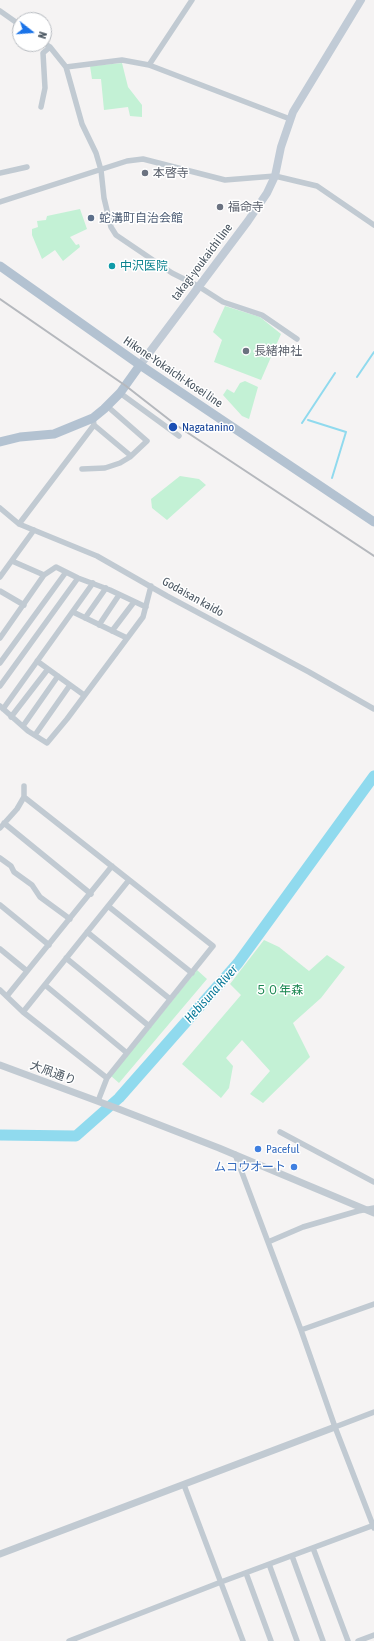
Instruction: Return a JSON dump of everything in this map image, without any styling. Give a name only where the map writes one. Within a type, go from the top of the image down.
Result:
[{"type":"main road","name":"takagi-youkaichi line","points":[[140,365],[268,193],[274,176],[280,147],[290,119],[361,0]]},
{"type":"main road","name":"Hikone-Yokaichi-Kosei line","points":[[0,266],[140,365],[374,522]]},
{"type":"main road","points":[[0,442],[26,436],[54,434],[93,421],[120,393],[140,365]]},
{"type":"street","points":[[149,65],[192,0]]},
{"type":"street","points":[[0,11],[12,19]]},
{"type":"street","points":[[52,50],[66,67],[82,124],[96,153],[101,170],[104,198],[111,227],[116,235],[172,273],[198,286],[223,302],[262,315],[297,339]]},
{"type":"street","points":[[41,107],[45,88],[44,52]]},
{"type":"street","points":[[66,67],[122,60],[149,65],[290,119]]},
{"type":"street","points":[[0,202],[127,161],[143,159],[225,180],[274,176],[317,186],[374,225]]},
{"type":"street","points":[[0,173],[27,166]]},
{"type":"street","points":[[120,393],[178,436]]},
{"type":"street","points":[[82,469],[105,468],[120,463],[131,456],[147,441],[107,406]]},
{"type":"street","points":[[19,524],[93,421],[131,456]]},
{"type":"street","name":"Godaisan kaido","points":[[0,508],[19,524],[97,556],[374,709]]},
{"type":"street","points":[[0,577],[34,530]]},
{"type":"street","points":[[12,561],[44,575]]},
{"type":"street","points":[[0,638],[44,575],[56,567],[146,607]]},
{"type":"street","points":[[0,663],[66,572]]},
{"type":"street","points":[[0,686],[78,578]]},
{"type":"street","points":[[93,583],[37,661],[1,707],[11,717],[47,743],[143,617],[151,586]]},
{"type":"street","points":[[85,618],[106,588]]},
{"type":"street","points":[[0,592],[24,605]]},
{"type":"street","points":[[99,625],[119,595]]},
{"type":"street","points":[[112,631],[134,602]]},
{"type":"street","points":[[73,612],[127,638]]},
{"type":"street","points":[[37,661],[84,695]]},
{"type":"street","points":[[11,717],[48,669]]},
{"type":"street","points":[[23,726],[58,676]]},
{"type":"street","points":[[35,735],[70,685]]},
{"type":"street","points":[[24,786],[24,797],[17,810],[2,826],[91,894]]},
{"type":"street","points":[[24,797],[213,946],[107,1078],[98,1101]]},
{"type":"street","points":[[0,858],[11,866],[14,872],[32,885],[40,897],[70,919]]},
{"type":"street","points":[[7,996],[91,894],[112,866]]},
{"type":"street","points":[[23,1012],[129,880]]},
{"type":"street","points":[[0,905],[49,945]]},
{"type":"street","points":[[108,906],[192,973]]},
{"type":"street","points":[[87,932],[170,999]]},
{"type":"street","points":[[0,949],[28,971]]},
{"type":"street","points":[[66,958],[149,1026]]},
{"type":"street","points":[[45,985],[127,1053]]},
{"type":"street","points":[[0,990],[23,1012],[107,1078]]},
{"type":"street","name":"大凧通り","points":[[0,1065],[234,1154],[374,1213]]},
{"type":"street","points":[[280,1132],[374,1182]]},
{"type":"street","points":[[69,1641],[221,1582],[374,1526],[335,1427],[302,1330],[234,1154]]},
{"type":"street","points":[[268,1242],[303,1227],[365,1209],[374,1208]]},
{"type":"street","points":[[302,1330],[374,1304]]},
{"type":"street","points":[[0,1554],[374,1412]]},
{"type":"street","points":[[184,1485],[243,1641]]},
{"type":"street","points":[[313,1548],[348,1641]]},
{"type":"street","points":[[292,1556],[323,1641]]},
{"type":"street","points":[[269,1564],[297,1641]]},
{"type":"street","points":[[246,1573],[272,1641]]},
{"type":"street","points":[[358,1641],[374,1635]]},
{"type":"green space","points":[[122,63],[128,87],[142,105],[142,117],[130,116],[128,107],[104,110],[101,79],[92,79],[90,66]]},
{"type":"green space","points":[[80,209],[87,229],[70,237],[76,245],[79,244],[80,247],[63,261],[55,250],[42,259],[32,235],[32,229],[38,227],[37,221],[46,220],[47,216]]},
{"type":"green space","name":"長緒神社","points":[[225,306],[260,317],[281,334],[261,380],[214,362],[222,340],[213,332]]},
{"type":"green space","points":[[245,381],[258,387],[249,419],[242,416],[223,395],[227,389],[234,393],[240,383]]},
{"type":"green space","points":[[180,476],[199,479],[206,485],[167,520],[152,508],[151,499]]},
{"type":"green space","name":"５０年森","points":[[264,940],[279,947],[309,971],[327,955],[345,967],[321,998],[293,1023],[310,1057],[263,1103],[250,1094],[270,1071],[242,1040],[226,1058],[233,1066],[229,1088],[221,1098],[182,1064],[241,995],[230,984]]},
{"type":"green space","points":[[197,970],[207,979],[119,1083],[111,1076]]},
{"type":"waterway","points":[[357,377],[374,352]]},
{"type":"waterway","points":[[302,423],[335,373]]},
{"type":"waterway","points":[[308,420],[346,432],[332,478]]},
{"type":"waterway","name":"Hebisuna River","points":[[0,1135],[76,1136],[119,1098],[238,963],[374,776]]},
{"type":"railway","points":[[0,299],[126,386],[176,425],[374,556]]},
{"type":"place","name":"本啓寺","points":[[145,173]]},
{"type":"place","name":"福命寺","points":[[220,207]]},
{"type":"place","name":"蛇溝町自治会館","points":[[91,218]]},
{"type":"place","name":"中沢医院","points":[[112,266]]},
{"type":"place","name":"長緒神社","points":[[246,351]]},
{"type":"place","name":"Nagatanino","points":[[173,427]]},
{"type":"place","name":"Paceful","points":[[258,1149]]},
{"type":"place","name":"ムコウオート","points":[[294,1167]]}]
